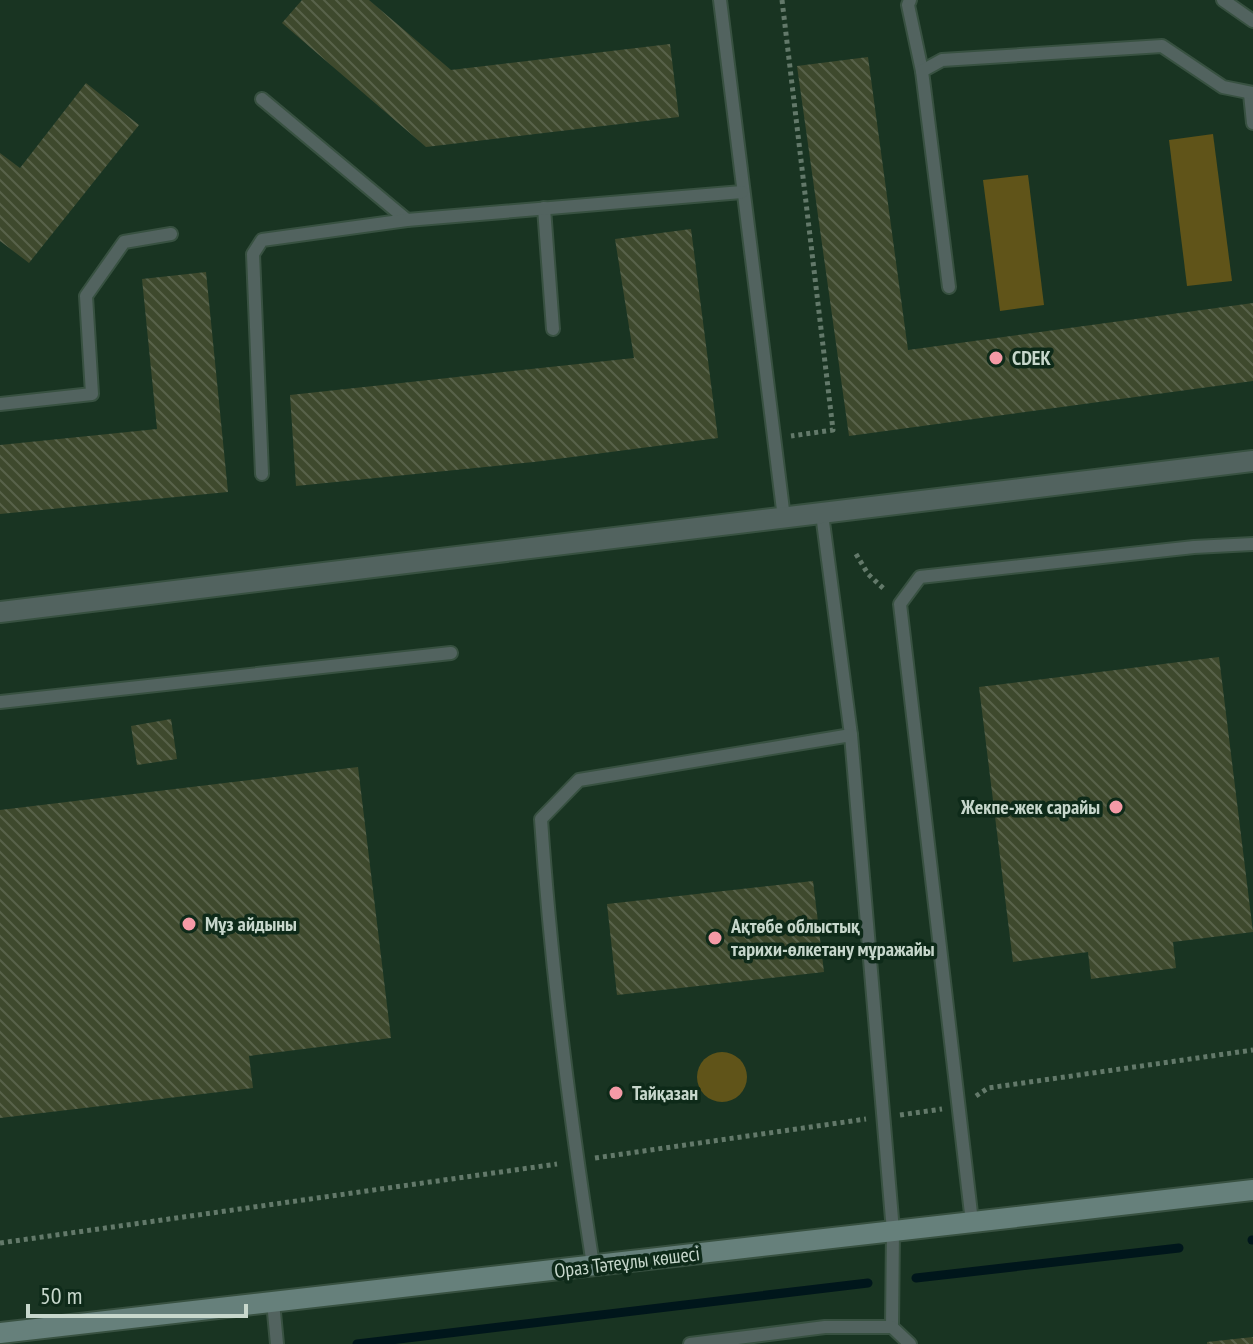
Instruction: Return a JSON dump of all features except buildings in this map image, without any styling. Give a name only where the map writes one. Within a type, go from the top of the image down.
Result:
[{"type":"street","points":[[0,612],[1253,461]]},
{"type":"street","name":"Ораз Тәтеұлы көшесі","points":[[0,1333],[1253,1190]]},
{"type":"lane","points":[[720,0],[784,518]]},
{"type":"lane","points":[[910,0],[908,5],[922,71],[949,287]]},
{"type":"lane","points":[[1223,0],[1253,21]]},
{"type":"lane","points":[[922,71],[942,60],[1162,46],[1223,87],[1251,94],[1253,123]]},
{"type":"lane","points":[[262,99],[407,220]]},
{"type":"lane","points":[[262,474],[253,254],[262,240],[407,220],[742,192]]},
{"type":"lane","points":[[544,208],[553,329]]},
{"type":"lane","points":[[0,404],[92,394],[86,296],[124,242],[171,234]]},
{"type":"lane","points":[[822,514],[851,735],[893,1231],[892,1327]]},
{"type":"lane","points":[[972,1222],[900,604],[920,577],[1194,547],[1253,544]]},
{"type":"lane","points":[[0,702],[451,653]]},
{"type":"lane","points":[[593,1265],[549,930],[541,819],[579,780],[851,735]]},
{"type":"lane","points":[[273,1302],[277,1344]]},
{"type":"lane","points":[[690,1344],[825,1327],[892,1327],[910,1344]]},
{"type":"path","points":[[774,438],[833,430],[782,0]]},
{"type":"path","points":[[856,554],[868,574],[900,604]]},
{"type":"path","points":[[0,1243],[959,1107],[988,1088],[1253,1050]]},
{"type":"shaded area","points":[[1213,134],[1232,281],[1187,286],[1169,140]]},
{"type":"shaded area","points":[[1028,175],[1044,305],[1000,311],[983,180]]},
{"type":"shaded area","points":[[722,1052],[740,1059],[747,1077],[740,1095],[722,1102],[704,1095],[697,1077],[704,1059]]},
{"type":"waterway","points":[[916,1278],[1179,1248]]},
{"type":"waterway","points":[[357,1344],[868,1283]]},
{"type":"place","name":"CDEK","points":[[996,358]]},
{"type":"place","name":"Жекпе-жек сарайы","points":[[1116,807]]},
{"type":"place","name":"Мұз айдыны","points":[[189,924]]},
{"type":"place","name":"Ақтөбе облыстық тарихи-өлкетану мұражайы","points":[[715,938]]},
{"type":"place","name":"Тайқазан","points":[[616,1093]]}]
